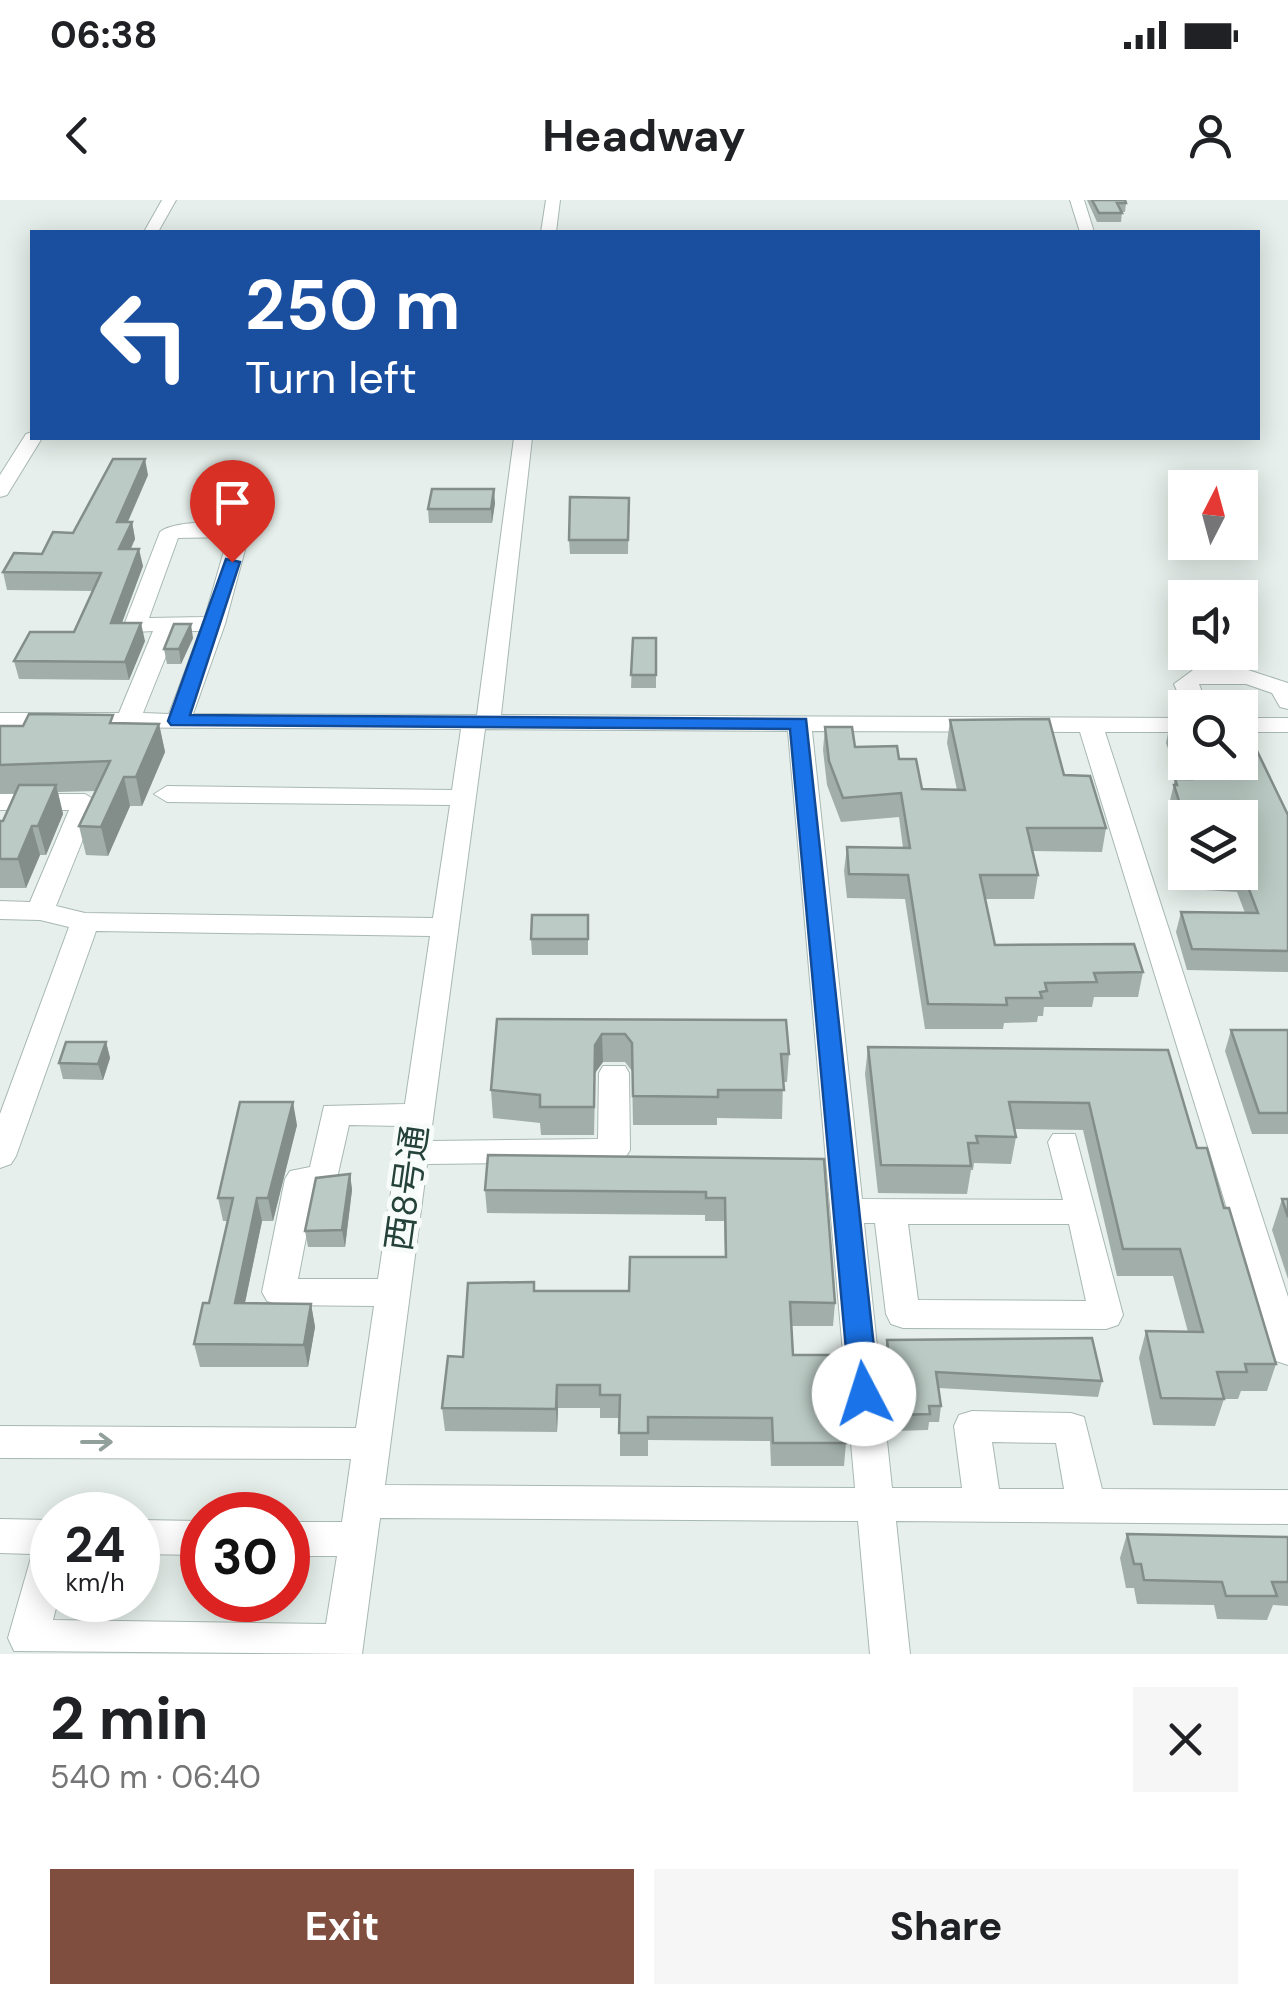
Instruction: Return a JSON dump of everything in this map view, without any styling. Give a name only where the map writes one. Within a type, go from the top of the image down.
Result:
[{"type":"street","points":[[152,230],[170,200]]},
{"type":"street","points":[[549,230],[553,200]]},
{"type":"street","points":[[1077,200],[1086,230]]},
{"type":"street","points":[[0,491],[32,440]]},
{"type":"street","name":"西8号通","points":[[343,1648],[463,798],[481,722],[523,440]]},
{"type":"street","points":[[178,721],[214,624],[240,531],[170,532],[136,625],[214,624]]},
{"type":"street","points":[[128,721],[167,625]]},
{"type":"street","points":[[1188,690],[1186,684],[1194,676],[1248,678],[1282,688],[1288,702]]},
{"type":"street","points":[[0,720],[1168,725]]},
{"type":"street","points":[[799,723],[890,1654]]},
{"type":"street","points":[[1090,724],[1288,1352]]},
{"type":"street","points":[[1258,725],[1288,725]]},
{"type":"street","points":[[168,794],[463,798]]},
{"type":"street","points":[[2,807],[85,802],[40,910]]},
{"type":"street","points":[[0,910],[40,910],[85,922],[444,926]]},
{"type":"street","points":[[0,1156],[85,922]]},
{"type":"street","points":[[412,1153],[614,1150],[614,1073]]},
{"type":"street","points":[[392,1293],[278,1292],[301,1179],[324,1179],[335,1114],[417,1115]]},
{"type":"street","points":[[890,1212],[904,1314],[1106,1314],[1064,1142]]},
{"type":"street","points":[[847,1211],[1082,1212]]},
{"type":"street","points":[[983,1505],[972,1426],[1071,1428],[1086,1506]]},
{"type":"street","points":[[0,1442],[370,1444]]},
{"type":"street","points":[[310,1533],[360,1520],[875,1504],[1288,1506]]},
{"type":"street","points":[[0,1536],[30,1536]]},
{"type":"street","points":[[32,1622],[28,1638],[343,1648]]},
{"type":"building","points":[[1092,200],[1126,203],[1117,203],[1122,213],[1099,213]]},
{"type":"building","points":[[113,459],[145,459],[117,522],[132,522],[119,549],[139,549],[111,623],[141,623],[125,662],[14,661],[30,632],[74,632],[101,573],[3,572],[14,553],[42,554],[53,532],[73,533]]},
{"type":"building","points":[[432,489],[494,489],[491,509],[428,509]]},
{"type":"building","points":[[570,497],[629,498],[628,540],[569,540]]},
{"type":"building","points":[[174,624],[191,624],[179,649],[164,649]]},
{"type":"building","points":[[633,638],[656,638],[656,675],[631,675]]},
{"type":"building","points":[[29,714],[113,715],[110,723],[159,724],[136,777],[124,777],[101,827],[79,826],[110,761],[0,765],[0,726],[23,726]]},
{"type":"building","points":[[1049,719],[1064,775],[1090,776],[1106,828],[1027,828],[1038,875],[980,875],[995,945],[1134,944],[1143,972],[1094,973],[1097,982],[1045,983],[1047,991],[1040,992],[1042,998],[1006,998],[1007,1005],[928,1004],[908,875],[849,874],[847,847],[910,848],[901,793],[843,798],[829,761],[825,727],[852,727],[855,747],[897,746],[899,759],[916,759],[922,789],[965,790],[950,720]]},
{"type":"building","points":[[1258,753],[1288,815],[1288,951],[1192,949],[1181,912],[1258,913],[1249,890],[1258,890],[1258,800],[1179,800],[1174,785],[1175,780],[1258,780]]},
{"type":"building","points":[[19,785],[56,785],[18,859],[0,859],[0,821]]},
{"type":"building","points":[[532,915],[588,915],[588,939],[531,939]]},
{"type":"building","points":[[497,1019],[786,1020],[789,1054],[781,1054],[784,1090],[718,1090],[718,1097],[633,1096],[632,1043],[625,1034],[602,1034],[595,1045],[594,1107],[540,1107],[540,1095],[491,1090]]},
{"type":"building","points":[[1231,1030],[1288,1030],[1288,1113],[1259,1113]]},
{"type":"building","points":[[66,1042],[106,1042],[98,1064],[59,1063]]},
{"type":"building","points":[[868,1047],[1168,1050],[1197,1148],[1207,1148],[1224,1208],[1229,1208],[1276,1364],[1245,1364],[1247,1372],[1217,1372],[1224,1399],[1161,1398],[1146,1331],[1203,1332],[1180,1249],[1123,1249],[1089,1103],[1009,1102],[1016,1137],[976,1136],[978,1143],[968,1143],[971,1166],[881,1165]]},
{"type":"building","points":[[240,1102],[293,1102],[268,1198],[257,1198],[235,1303],[311,1304],[304,1345],[194,1344],[203,1303],[209,1303],[233,1198],[218,1198]]},
{"type":"building","points":[[488,1155],[824,1159],[835,1303],[790,1302],[793,1355],[839,1355],[846,1443],[773,1443],[772,1418],[648,1417],[648,1433],[619,1433],[620,1395],[600,1395],[600,1385],[557,1385],[556,1409],[442,1408],[448,1356],[463,1357],[468,1283],[534,1282],[534,1291],[629,1291],[630,1257],[726,1257],[725,1198],[706,1198],[706,1192],[485,1190]]},
{"type":"building","points":[[350,1174],[342,1230],[305,1231],[316,1178]]},
{"type":"building","points":[[1092,1338],[1102,1381],[936,1372],[941,1406],[929,1406],[930,1414],[896,1415],[887,1340]]},
{"type":"building","points":[[1127,1534],[1288,1537],[1288,1582],[1272,1582],[1277,1596],[1226,1596],[1222,1582],[1144,1580],[1141,1564],[1134,1564]]},
{"type":"route","points":[[232,562],[178,721],[799,723],[864,1394]]}]
